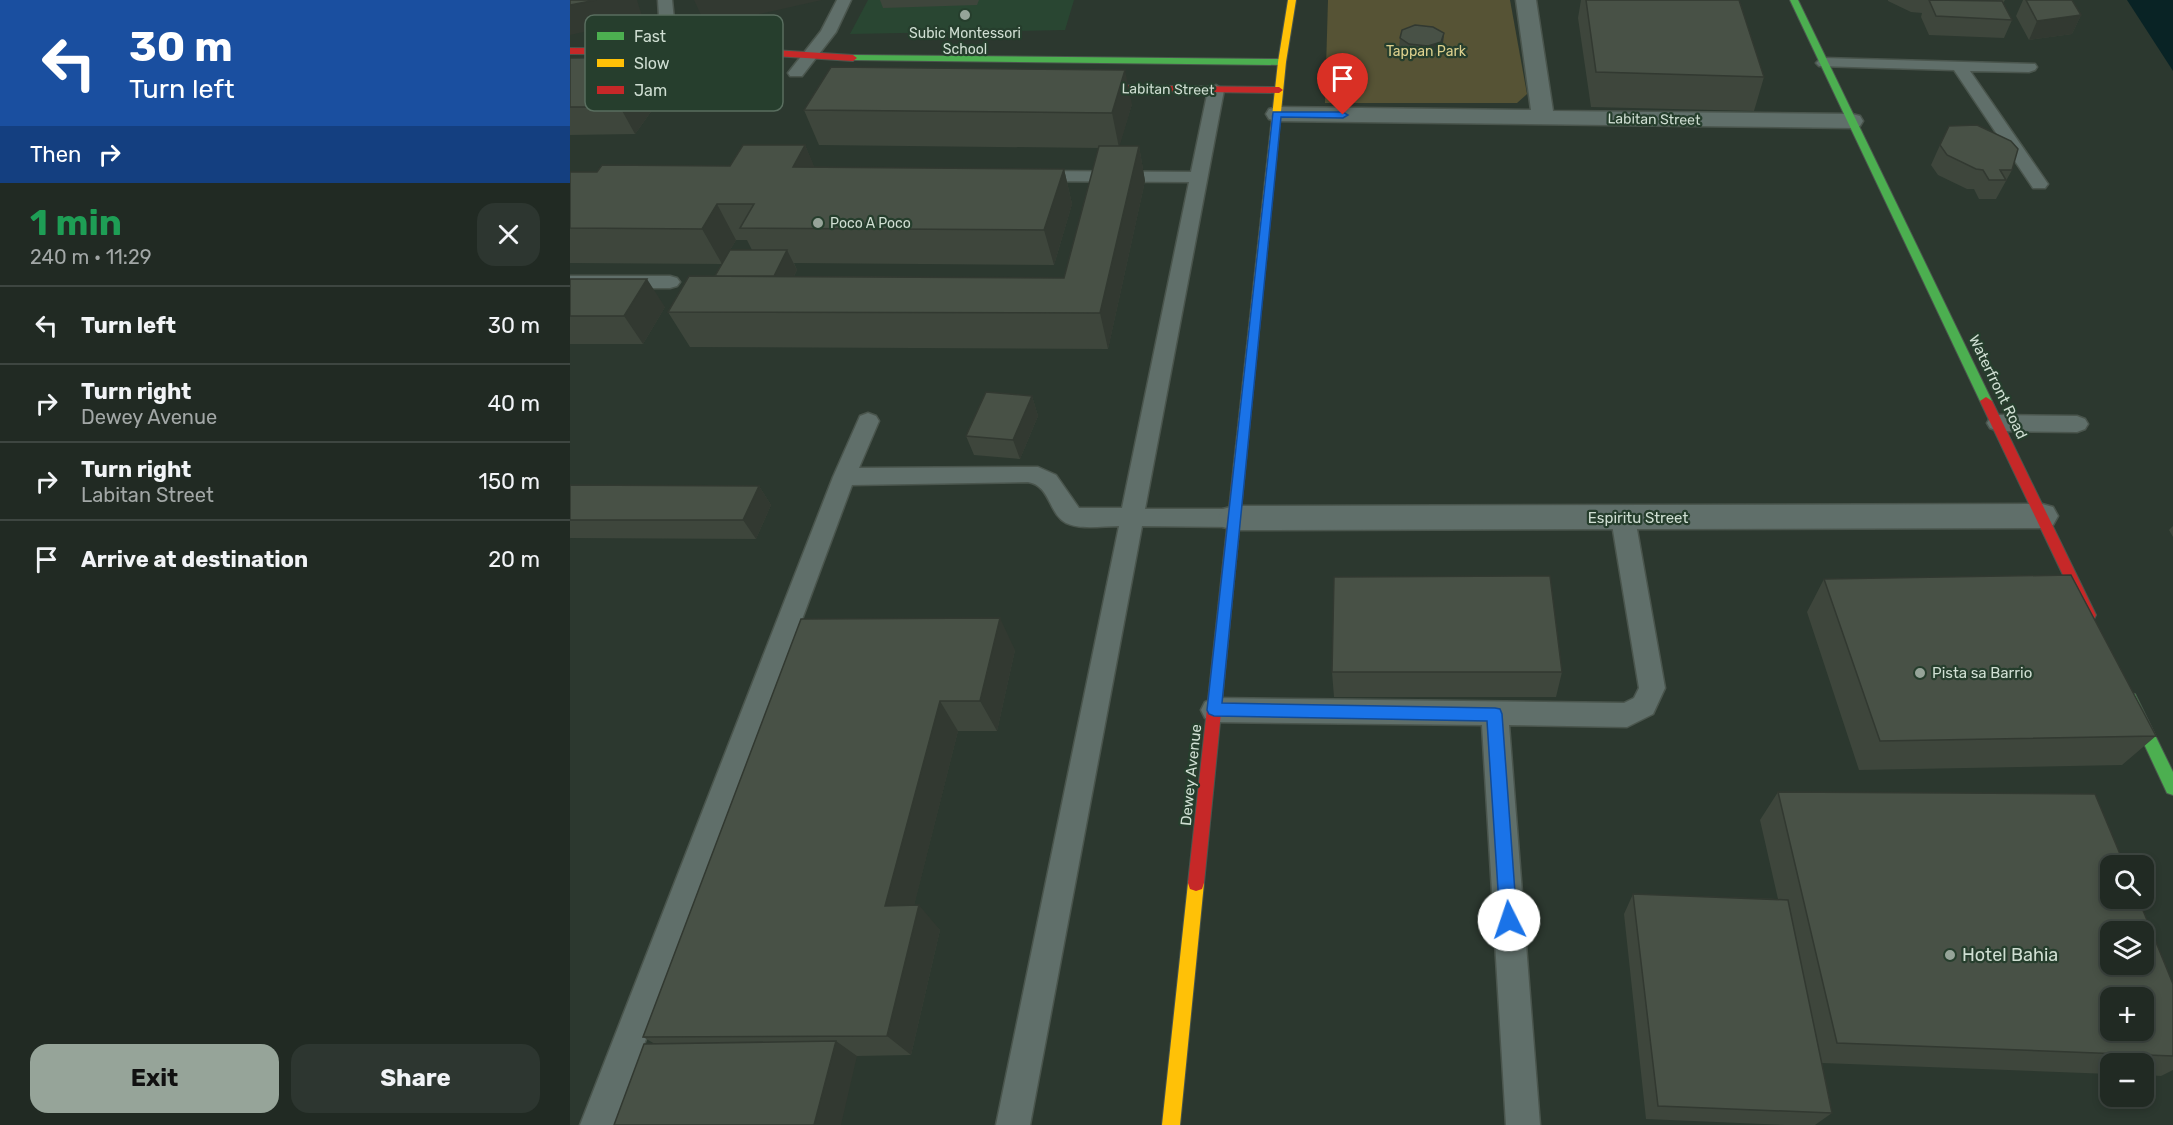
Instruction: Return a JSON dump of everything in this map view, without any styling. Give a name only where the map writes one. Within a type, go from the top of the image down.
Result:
[{"type":"main road","name":"Dewey Avenue","points":[[1171,1125],[1282,62],[1292,0]]},
{"type":"main road","name":"Waterfront Road","points":[[1794,0],[2097,631]]},
{"type":"main road","name":"Labitan Street","points":[[570,51],[585,51]]},
{"type":"main road","name":"Labitan Street","points":[[783,54],[877,60],[1282,62]]},
{"type":"main road","name":"Labitan Street","points":[[1076,88],[1279,90]]},
{"type":"main road","points":[[2122,684],[2173,788]]},
{"type":"street","points":[[1526,0],[1543,117]]},
{"type":"street","name":"Labitan Street","points":[[1277,114],[1852,122]]},
{"type":"street","name":"Espiritu Street","points":[[1234,518],[2042,516]]},
{"type":"lane","points":[[665,0],[666,15]]},
{"type":"lane","points":[[796,73],[828,32],[844,0]]},
{"type":"lane","points":[[1824,63],[2029,67]]},
{"type":"lane","points":[[1960,67],[2039,184]]},
{"type":"lane","points":[[1013,1125],[1216,90]]},
{"type":"lane","points":[[1021,176],[1199,177]]},
{"type":"lane","points":[[570,282],[670,282]]},
{"type":"lane","points":[[597,1125],[844,477],[868,421]]},
{"type":"lane","points":[[1998,423],[2077,424]]},
{"type":"lane","points":[[844,477],[1028,474],[1044,477],[1056,491],[1065,509],[1075,517],[1234,518]]},
{"type":"lane","points":[[1214,710],[1627,715],[1644,706],[1652,688],[1623,518]]},
{"type":"lane","points":[[1495,714],[1523,1125]]},
{"type":"shaded area","name":"Subic Montessori School","points":[[868,0],[1074,0],[1065,30],[850,34]]},
{"type":"green space","name":"Tappan Park","points":[[1328,0],[1510,0],[1527,94],[1517,103],[1325,103]]},
{"type":"water","points":[[2127,0],[2173,0],[2173,71]]},
{"type":"building","points":[[570,0],[596,0],[570,5]]},
{"type":"building","points":[[1586,0],[1739,0],[1764,77],[1596,72]]},
{"type":"building","points":[[1929,0],[2002,1],[2012,20],[1936,16]]},
{"type":"building","points":[[2026,0],[2072,0],[2081,15],[2037,21]]},
{"type":"building","points":[[1415,25],[1433,27],[1444,33],[1441,42],[1428,46],[1409,44],[1400,38],[1402,30]]},
{"type":"building","points":[[570,58],[585,58],[585,107],[570,107]]},
{"type":"building","points":[[831,67],[1125,70],[1112,113],[804,110]]},
{"type":"building","points":[[1977,125],[2011,141],[2018,149],[2012,170],[2000,170],[2006,180],[1989,180],[1983,170],[1947,155],[1940,145],[1949,126]]},
{"type":"building","points":[[743,145],[805,145],[793,167],[1064,169],[1044,230],[740,228],[754,204],[717,204],[702,229],[570,228],[570,172],[597,172],[602,165],[730,166]]},
{"type":"building","points":[[1099,146],[1139,146],[1100,313],[668,312],[689,276],[1064,278]]},
{"type":"building","points":[[730,250],[787,250],[774,276],[715,276]]},
{"type":"building","points":[[570,279],[647,279],[624,316],[570,316]]},
{"type":"building","points":[[986,392],[1032,396],[1013,440],[966,436]]},
{"type":"building","points":[[570,485],[759,486],[743,520],[570,520]]},
{"type":"building","points":[[2071,575],[2156,736],[1880,741],[1824,579]]},
{"type":"building","points":[[1550,576],[1562,672],[1332,672],[1334,577]]},
{"type":"building","points":[[1000,618],[980,701],[940,701],[885,906],[919,905],[887,1036],[643,1037],[801,619]]},
{"type":"building","name":"Hotel Bahia","points":[[1778,792],[2095,794],[2120,855],[2100,855],[2100,909],[2142,909],[2147,921],[2100,921],[2100,975],[2154,975],[2154,937],[2173,984],[2173,1056],[2154,1055],[2154,1053],[2100,1053],[1837,1043]]},
{"type":"building","points":[[1633,894],[1788,900],[1832,1113],[1658,1106]]},
{"type":"building","points":[[836,1041],[814,1125],[614,1125],[644,1044]]},
{"type":"traffic: fast","points":[[1794,0],[1986,401]]},
{"type":"traffic: fast","points":[[853,58],[1282,62]]},
{"type":"traffic: fast","points":[[2130,699],[2173,788]]},
{"type":"traffic: slow","points":[[1239,471],[1282,62],[1292,0]]},
{"type":"traffic: slow","points":[[1171,1125],[1196,883]]},
{"type":"traffic: jam","points":[[570,51],[585,51]]},
{"type":"traffic: jam","points":[[783,54],[853,58]]},
{"type":"traffic: jam","points":[[1085,88],[1279,90]]},
{"type":"traffic: jam","points":[[1986,401],[2089,615]]},
{"type":"traffic: jam","points":[[1196,883],[1239,471]]},
{"type":"place","name":"Subic Montessori School","points":[[965,15]]},
{"type":"place","name":"Poco A Poco","points":[[818,223]]},
{"type":"place","name":"Pista sa Barrio","points":[[1920,673]]},
{"type":"place","name":"Hotel Bahia","points":[[1950,955]]},
{"type":"route","points":[[1343,115],[1277,114],[1214,710],[1495,714],[1509,920]]}]
